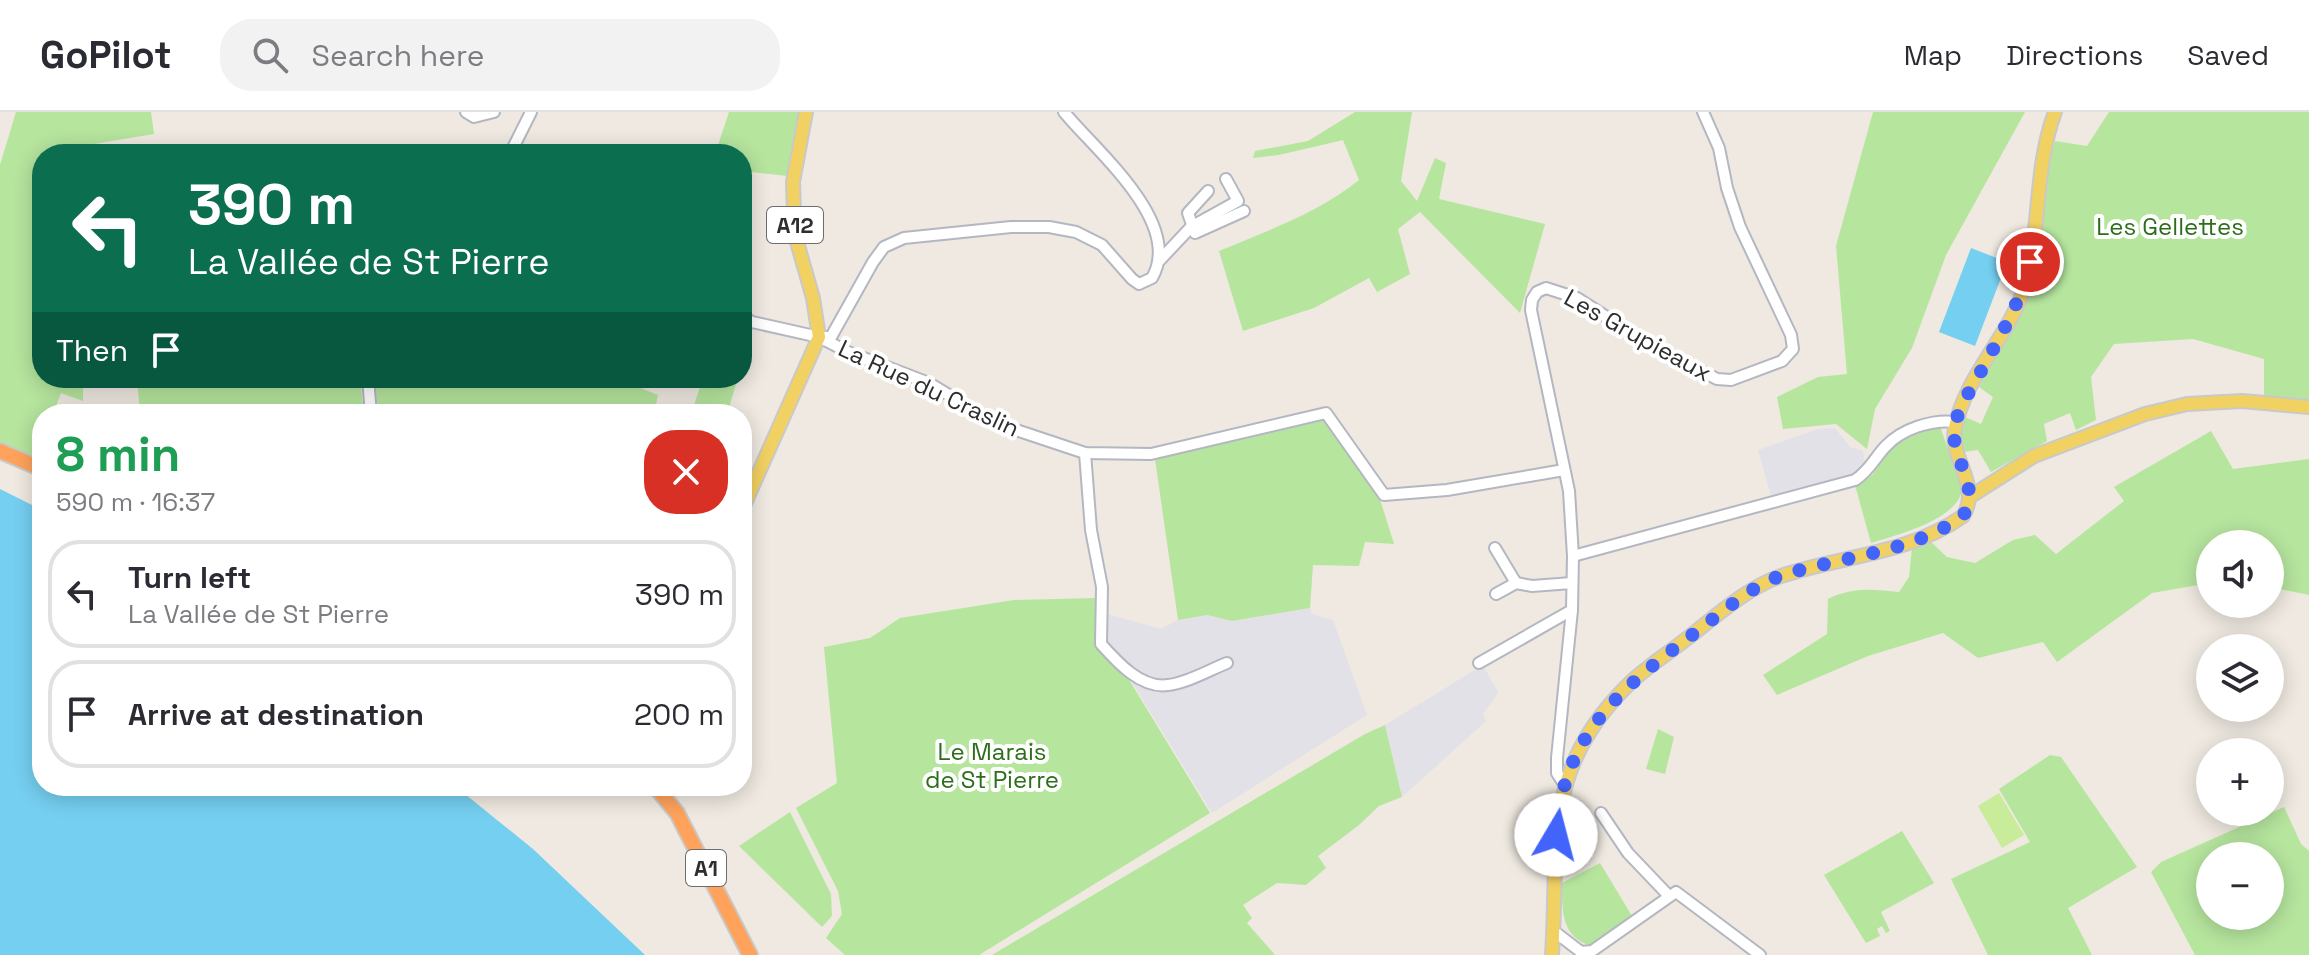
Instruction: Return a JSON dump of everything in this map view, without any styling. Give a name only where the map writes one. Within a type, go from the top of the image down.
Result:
[{"type":"highway","points":[[0,451],[32,465]]},
{"type":"highway","name":"A1","points":[[663,796],[677,813],[750,955]]},
{"type":"main road","name":"A12","points":[[806,112],[793,182],[794,214],[797,242],[813,298],[819,337]]},
{"type":"main road","points":[[1971,496],[1956,443],[1956,422],[2024,287],[2030,262],[2039,170],[2055,112]]},
{"type":"main road","points":[[752,488],[819,337]]},
{"type":"main road","points":[[1552,955],[1555,853],[1564,784],[1595,723],[1628,684],[1741,598],[1778,577],[1925,537],[1963,516],[1971,496],[2034,456],[2145,414],[2187,404],[2242,401],[2309,407]]},
{"type":"street","points":[[466,112],[474,117],[494,112]]},
{"type":"street","points":[[515,144],[531,112]]},
{"type":"street","points":[[1064,112],[1119,171],[1134,192],[1161,245],[1160,260]]},
{"type":"street","name":"Les Grupieaux","points":[[1564,784],[1557,773],[1557,758],[1572,610],[1569,491],[1531,310],[1532,300],[1537,292],[1546,288],[1577,298],[1650,345],[1717,379],[1731,380],[1782,361],[1793,349],[1791,335],[1740,227],[1727,188],[1719,148],[1703,112]]},
{"type":"street","points":[[819,337],[831,337],[884,247],[904,238],[1011,227],[1049,227],[1076,232],[1102,245],[1139,284],[1152,278],[1160,260],[1191,227],[1238,201],[1226,179]]},
{"type":"street","points":[[1208,191],[1188,213],[1195,233],[1244,211]]},
{"type":"street","name":"La Rue du Craslin","points":[[752,322],[819,337],[848,352],[929,383],[995,423],[1085,453],[1151,454],[1326,413],[1384,495],[1447,490],[1564,470]]},
{"type":"street","points":[[1573,556],[1855,480],[1899,435],[1945,421],[1956,422]]},
{"type":"street","points":[[1085,453],[1091,530],[1102,587],[1101,644],[1119,665],[1142,680],[1167,686],[1227,663]]},
{"type":"street","points":[[1495,548],[1516,583]]},
{"type":"street","points":[[1496,594],[1516,583],[1532,586],[1572,583]]},
{"type":"street","points":[[1479,663],[1572,610]]},
{"type":"street","points":[[1601,813],[1628,853],[1669,896]]},
{"type":"street","points":[[1555,932],[1581,952],[1592,951],[1676,892],[1760,955]]},
{"type":"shaded area","points":[[1835,428],[1850,447],[1863,451],[1865,466],[1854,474],[1772,499],[1758,450],[1818,429]]},
{"type":"shaded area","points":[[1310,608],[1312,614],[1333,620],[1367,715],[1212,813],[1108,643],[1107,614],[1161,629],[1178,620],[1207,615],[1232,621]]},
{"type":"shaded area","points":[[1483,665],[1498,693],[1483,714],[1486,721],[1402,797],[1385,725]]},
{"type":"green space","points":[[16,112],[151,112],[154,134],[94,144],[32,144],[32,388],[83,388],[83,401],[61,393],[57,404],[32,404],[32,457],[0,445],[0,165]]},
{"type":"green space","points":[[729,112],[802,112],[788,176],[752,172],[752,144],[718,144]]},
{"type":"green space","points":[[1355,112],[1412,112],[1401,181],[1417,201],[1435,158],[1446,163],[1439,199],[1545,224],[1520,313],[1420,212],[1398,229],[1410,274],[1377,292],[1369,278],[1314,308],[1243,331],[1219,251],[1309,212],[1359,180],[1343,140],[1253,158],[1255,151],[1308,141]]},
{"type":"green space","points":[[1873,112],[2025,112],[1946,255],[1912,348],[1875,409],[1867,449],[1836,424],[1783,429],[1777,397],[1818,377],[1847,374],[1836,246]]},
{"type":"green space","name":"Les Gellettes","points":[[2109,112],[2309,112],[2309,401],[2264,395],[2264,359],[2193,339],[2114,344],[2091,377],[2096,420],[2076,430],[2070,413],[2044,424],[2047,441],[1991,472],[1978,450],[1964,452],[1960,434],[1965,417],[1981,424],[1993,397],[1979,387],[2031,295],[2043,182],[2055,141],[2087,146]]},
{"type":"green space","points":[[138,388],[361,388],[363,404],[260,404],[139,404]]},
{"type":"green space","points":[[375,388],[640,388],[658,395],[656,404],[378,404]]},
{"type":"green space","points":[[700,388],[735,388],[730,404],[694,404]]},
{"type":"green space","points":[[1326,420],[1379,496],[1394,544],[1365,542],[1359,566],[1313,565],[1310,608],[1232,621],[1207,615],[1178,620],[1155,459]]},
{"type":"green space","points":[[1940,426],[1962,490],[1958,501],[1924,525],[1871,543],[1855,485],[1872,475],[1896,442]]},
{"type":"green space","points":[[2211,431],[2233,469],[2309,459],[2309,595],[2284,590],[2284,530],[2196,530],[2196,585],[2152,593],[2057,662],[2043,642],[1978,658],[1943,633],[1868,656],[1777,695],[1763,675],[1827,634],[1828,599],[1854,591],[1899,592],[1909,577],[1912,548],[1931,542],[1947,557],[1975,563],[2013,540],[2035,535],[2056,554],[2124,501],[2114,487]]},
{"type":"green space","name":"Le Marais de St Pierre","points":[[1097,598],[1097,648],[1128,678],[1210,813],[979,955],[845,955],[826,938],[842,914],[838,891],[796,808],[837,783],[824,647],[870,638],[900,618],[1014,600]]},
{"type":"green space","points":[[1385,725],[1402,797],[1379,806],[1318,856],[1326,868],[1306,885],[1277,883],[1243,905],[1252,918],[1247,923],[1275,955],[992,955],[1365,734]]},
{"type":"green space","points":[[1658,729],[1674,737],[1665,774],[1646,769]]},
{"type":"green space","points":[[2050,755],[2061,757],[2137,867],[2068,908],[2092,955],[1988,955],[1951,879],[2030,842],[1999,789]]},
{"type":"green space","points":[[1999,793],[2024,835],[2002,848],[1978,806]]},
{"type":"green space","points":[[2284,807],[2301,844],[2309,851],[2309,955],[2195,955],[2151,872],[2161,862],[2196,846],[2196,930],[2284,930],[2284,842],[2206,842],[2242,826],[2284,826]]},
{"type":"green space","points":[[790,812],[831,894],[832,916],[822,927],[739,846]]},
{"type":"green space","points":[[1902,831],[1934,883],[1881,912],[1890,931],[1886,933],[1882,926],[1877,929],[1880,936],[1866,943],[1824,875]]},
{"type":"green space","points":[[1600,863],[1632,916],[1592,946],[1574,937],[1565,922],[1562,883]]},
{"type":"water","points":[[1971,248],[2007,262],[1975,346],[1939,332]]},
{"type":"water","points":[[0,489],[32,505],[32,796],[467,796],[533,849],[645,955],[0,955]]},
{"type":"route","points":[[1556,835],[1564,784],[1584,740],[1628,684],[1741,598],[1778,577],[1913,542],[1963,516],[1971,496],[1956,443],[1956,422],[2019,302],[2030,262]]}]
